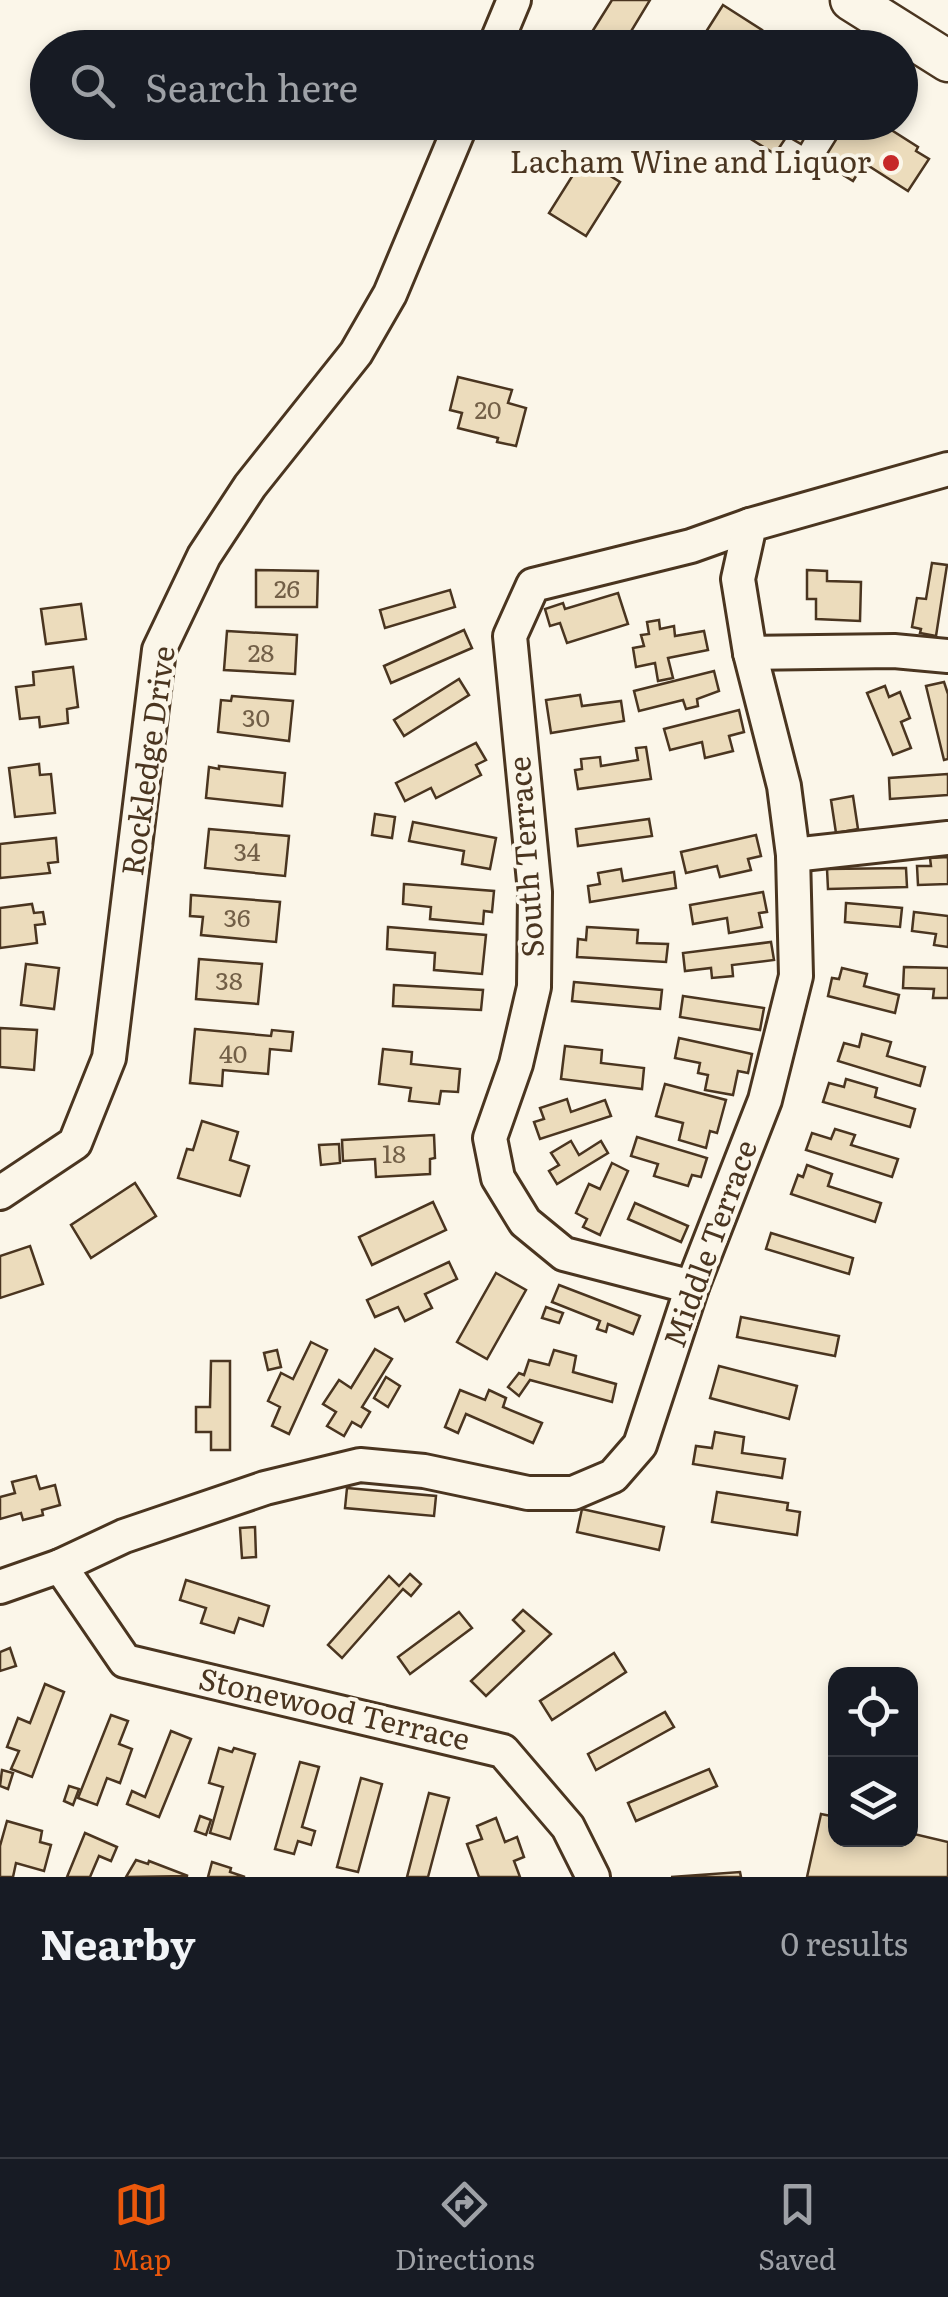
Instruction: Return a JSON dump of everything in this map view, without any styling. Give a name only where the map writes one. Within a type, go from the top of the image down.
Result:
[{"type":"main road","points":[[852,0],[899,30]]},
{"type":"main road","points":[[918,42],[948,61]]},
{"type":"street","points":[[502,30],[514,0]]},
{"type":"street","name":"Rockledge Drive","points":[[0,1193],[75,1143],[108,1058],[159,650],[204,556],[250,486],[356,353],[390,294],[454,140]]},
{"type":"street","name":"South Terrace","points":[[692,1287],[564,1254],[525,1222],[498,1178],[490,1138],[516,1064],[534,987],[535,892],[510,636],[534,584],[691,546],[750,525],[948,469]]},
{"type":"street","name":"Middle Terrace","points":[[60,1566],[124,1536],[265,1488],[360,1465],[424,1471],[528,1493],[573,1493],[613,1476],[640,1445],[692,1287],[765,1100],[796,976],[794,855],[784,786],[750,653],[738,580],[750,525]]},
{"type":"street","points":[[750,653],[894,650],[948,656]]},
{"type":"street","points":[[794,855],[948,838]]},
{"type":"street","points":[[0,1588],[60,1566]]},
{"type":"street","name":"Stonewood Terrace","points":[[60,1566],[125,1661],[503,1750],[568,1827],[593,1877]]},
{"type":"building","points":[[612,0],[650,0],[632,30],[593,30]]},
{"type":"building","points":[[723,5],[762,30],[707,30]]},
{"type":"building","points":[[752,140],[784,140],[775,154]]},
{"type":"building","points":[[836,140],[907,140],[929,159],[908,191],[864,163],[853,181],[822,162]]},
{"type":"building","points":[[583,159],[620,182],[586,236],[549,213]]},
{"type":"building","points":[[458,377],[512,390],[508,403],[526,408],[516,446],[458,428],[462,413],[450,410]]},
{"type":"building","points":[[932,563],[947,565],[936,636],[912,627],[917,598],[926,599]]},
{"type":"building","points":[[256,570],[318,571],[317,607],[256,607]]},
{"type":"building","points":[[807,570],[827,571],[827,581],[861,582],[860,621],[816,619],[816,599],[807,599]]},
{"type":"building","points":[[450,590],[455,607],[385,628],[380,610]]},
{"type":"building","points":[[618,593],[628,624],[567,643],[560,623],[550,626],[545,609],[563,603],[565,609]]},
{"type":"building","points":[[81,604],[86,639],[46,644],[41,609]]},
{"type":"building","points":[[659,620],[660,629],[674,626],[675,636],[704,631],[708,650],[668,658],[673,678],[658,681],[655,663],[636,667],[633,648],[644,646],[641,635],[649,634],[647,622]]},
{"type":"building","points":[[464,630],[472,648],[391,683],[384,666]]},
{"type":"building","points":[[227,631],[297,635],[295,674],[224,670]]},
{"type":"building","points":[[73,667],[78,707],[67,709],[68,723],[40,727],[39,717],[20,719],[16,687],[34,685],[33,672]]},
{"type":"building","points":[[714,671],[719,691],[697,699],[698,706],[686,709],[683,700],[639,711],[634,691]]},
{"type":"building","points":[[459,679],[469,695],[404,736],[394,720]]},
{"type":"building","points":[[944,682],[948,694],[948,759],[944,760],[926,686]]},
{"type":"building","points":[[885,686],[889,697],[900,692],[910,718],[901,722],[911,748],[893,755],[867,693]]},
{"type":"building","points":[[580,695],[582,706],[621,701],[624,721],[551,733],[546,700]]},
{"type":"building","points":[[232,696],[293,701],[289,741],[218,732],[221,700],[231,701]]},
{"type":"building","points":[[739,710],[744,732],[729,736],[733,751],[705,758],[702,742],[670,750],[664,729]]},
{"type":"building","points":[[476,743],[486,760],[476,765],[481,775],[436,798],[431,788],[405,801],[396,783]]},
{"type":"building","points":[[646,747],[651,779],[578,789],[575,770],[582,769],[581,759],[600,757],[601,766],[638,760],[636,748]]},
{"type":"building","points":[[39,764],[40,775],[51,774],[55,813],[15,817],[9,768]]},
{"type":"building","points":[[209,767],[285,773],[282,806],[206,798]]},
{"type":"building","points":[[948,774],[948,795],[890,799],[889,778]]},
{"type":"building","points":[[853,796],[858,829],[836,833],[831,800]]},
{"type":"building","points":[[375,814],[395,817],[392,838],[372,835]]},
{"type":"building","points":[[649,819],[652,836],[578,846],[576,829]]},
{"type":"building","points":[[413,822],[496,838],[490,869],[462,864],[464,851],[409,841]]},
{"type":"building","points":[[209,829],[289,836],[285,876],[205,868]]},
{"type":"building","points":[[756,835],[761,856],[748,859],[751,870],[720,877],[717,866],[686,873],[681,852]]},
{"type":"building","points":[[56,838],[58,862],[48,863],[50,873],[0,878],[0,844]]},
{"type":"building","points":[[948,857],[948,884],[918,885],[917,866],[931,866],[930,858]]},
{"type":"building","points":[[906,868],[907,887],[828,889],[827,869]]},
{"type":"building","points":[[621,869],[623,881],[674,872],[676,888],[590,902],[588,886],[600,884],[598,873]]},
{"type":"building","points":[[404,884],[494,891],[492,912],[484,911],[483,924],[430,919],[431,907],[403,904]]},
{"type":"building","points":[[763,892],[767,912],[759,913],[762,927],[729,933],[727,918],[693,924],[690,905]]},
{"type":"building","points":[[191,895],[280,902],[276,942],[201,935],[203,917],[190,916]]},
{"type":"building","points":[[846,903],[902,908],[900,927],[845,922]]},
{"type":"building","points":[[32,904],[34,913],[43,912],[45,924],[35,925],[37,943],[0,948],[0,908]]},
{"type":"building","points":[[914,912],[948,916],[948,947],[934,945],[936,934],[912,931]]},
{"type":"building","points":[[388,927],[486,935],[482,974],[434,970],[435,953],[387,949]]},
{"type":"building","points":[[587,927],[638,930],[637,943],[668,944],[666,962],[577,957],[578,939],[586,940]]},
{"type":"building","points":[[771,942],[774,960],[732,965],[733,976],[712,978],[711,968],[685,971],[683,953]]},
{"type":"building","points":[[199,959],[262,964],[258,1004],[196,999]]},
{"type":"building","points":[[26,964],[59,968],[54,1009],[21,1005]]},
{"type":"building","points":[[904,967],[948,968],[948,998],[933,998],[934,989],[903,988]]},
{"type":"building","points":[[842,968],[867,974],[864,986],[899,995],[895,1013],[828,996],[832,978],[839,979]]},
{"type":"building","points":[[574,982],[662,990],[660,1009],[572,1001]]},
{"type":"building","points":[[394,985],[483,990],[481,1010],[393,1006]]},
{"type":"building","points":[[683,996],[764,1008],[760,1030],[680,1017]]},
{"type":"building","points":[[0,1028],[37,1030],[34,1070],[0,1067]]},
{"type":"building","points":[[195,1029],[271,1036],[272,1030],[293,1032],[291,1051],[270,1049],[268,1074],[223,1070],[222,1086],[190,1083]]},
{"type":"building","points":[[862,1034],[891,1042],[887,1056],[925,1067],[920,1086],[838,1061],[844,1043],[859,1047]]},
{"type":"building","points":[[679,1038],[752,1054],[748,1073],[738,1071],[733,1095],[705,1090],[708,1075],[698,1073],[700,1063],[675,1058]]},
{"type":"building","points":[[565,1046],[602,1050],[601,1063],[644,1068],[642,1089],[561,1079]]},
{"type":"building","points":[[383,1049],[412,1052],[411,1064],[460,1069],[458,1092],[441,1091],[439,1104],[409,1101],[411,1088],[379,1084]]},
{"type":"building","points":[[846,1079],[877,1088],[875,1097],[915,1109],[910,1127],[823,1102],[829,1083],[844,1087]]},
{"type":"building","points":[[665,1084],[726,1100],[717,1133],[710,1131],[706,1148],[679,1140],[683,1123],[656,1116]]},
{"type":"building","points":[[567,1099],[571,1112],[605,1100],[611,1116],[540,1139],[534,1122],[544,1119],[540,1108]]},
{"type":"building","points":[[202,1121],[238,1132],[230,1160],[249,1166],[240,1196],[178,1178]]},
{"type":"building","points":[[835,1129],[855,1135],[851,1145],[898,1159],[892,1177],[806,1150],[812,1133],[831,1139]]},
{"type":"building","points":[[434,1135],[435,1158],[430,1159],[430,1174],[376,1177],[375,1159],[343,1161],[342,1140]]},
{"type":"building","points":[[637,1137],[707,1158],[701,1177],[692,1175],[688,1186],[654,1176],[658,1164],[631,1156]]},
{"type":"building","points":[[571,1141],[579,1155],[601,1141],[608,1153],[557,1184],[549,1171],[559,1165],[551,1153]]},
{"type":"building","points":[[339,1144],[340,1163],[321,1165],[319,1145]]},
{"type":"building","points":[[612,1163],[628,1171],[600,1235],[583,1227],[587,1219],[576,1213],[589,1184],[600,1189]]},
{"type":"building","points":[[807,1165],[832,1174],[828,1186],[881,1203],[875,1222],[791,1194],[798,1175],[803,1177]]},
{"type":"building","points":[[135,1183],[156,1216],[91,1258],[71,1225]]},
{"type":"building","points":[[433,1202],[446,1230],[372,1265],[359,1237]]},
{"type":"building","points":[[635,1203],[688,1226],[681,1242],[628,1219]]},
{"type":"building","points":[[771,1233],[853,1258],[849,1274],[766,1249]]},
{"type":"building","points":[[30,1246],[43,1284],[0,1298],[0,1256]]},
{"type":"building","points":[[449,1262],[457,1279],[425,1294],[432,1308],[405,1321],[398,1307],[375,1317],[367,1300]]},
{"type":"building","points":[[496,1273],[526,1290],[487,1359],[457,1342]]},
{"type":"building","points":[[559,1285],[640,1316],[633,1334],[608,1324],[606,1332],[597,1329],[600,1321],[552,1302]]},
{"type":"building","points":[[546,1307],[563,1313],[559,1323],[542,1318]]},
{"type":"building","points":[[741,1317],[839,1336],[835,1356],[737,1337]]},
{"type":"building","points":[[311,1342],[327,1350],[289,1434],[272,1426],[280,1407],[268,1401],[281,1373],[293,1379]]},
{"type":"building","points":[[375,1349],[392,1359],[362,1407],[370,1412],[361,1427],[352,1422],[344,1436],[327,1426],[336,1412],[323,1404],[339,1380],[351,1388]]},
{"type":"building","points":[[277,1350],[281,1367],[268,1370],[264,1353]]},
{"type":"building","points":[[554,1350],[576,1356],[573,1372],[616,1384],[612,1402],[530,1380],[519,1396],[508,1387],[519,1373],[524,1375],[529,1360],[549,1365]]},
{"type":"building","points":[[211,1361],[230,1361],[230,1450],[211,1450],[211,1432],[196,1432],[196,1407],[210,1407]]},
{"type":"building","points":[[719,1366],[797,1386],[789,1419],[710,1398]]},
{"type":"building","points":[[386,1377],[400,1386],[388,1407],[374,1398]]},
{"type":"building","points":[[460,1390],[485,1400],[489,1390],[506,1398],[503,1407],[542,1423],[533,1443],[466,1414],[458,1433],[445,1427]]},
{"type":"building","points":[[715,1432],[744,1437],[742,1453],[785,1459],[782,1478],[693,1464],[696,1446],[712,1448]]},
{"type":"building","points":[[36,1476],[40,1489],[55,1485],[60,1505],[23,1520],[21,1513],[0,1519],[0,1497],[15,1493],[12,1482]]},
{"type":"building","points":[[347,1488],[436,1496],[434,1516],[345,1508]]},
{"type":"building","points":[[717,1492],[788,1503],[787,1510],[800,1512],[797,1535],[712,1522]]},
{"type":"building","points":[[582,1509],[664,1527],[659,1550],[577,1532]]},
{"type":"building","points":[[255,1527],[256,1557],[242,1558],[240,1528]]},
{"type":"building","points":[[410,1574],[421,1584],[411,1596],[403,1589],[342,1658],[328,1645],[389,1576],[399,1586]]},
{"type":"building","points":[[186,1580],[269,1606],[263,1626],[239,1618],[234,1633],[201,1623],[206,1608],[180,1600]]},
{"type":"building","points":[[523,1610],[551,1634],[486,1696],[471,1681],[524,1631],[513,1620]]},
{"type":"building","points":[[459,1612],[472,1628],[410,1674],[398,1657]]},
{"type":"building","points":[[10,1648],[16,1666],[0,1671],[0,1652]]},
{"type":"building","points":[[614,1653],[626,1672],[552,1720],[540,1701]]},
{"type":"building","points":[[45,1684],[64,1692],[32,1777],[11,1769],[19,1751],[7,1747],[18,1718],[30,1723]]},
{"type":"building","points":[[665,1712],[674,1727],[596,1770],[588,1754]]},
{"type":"building","points":[[111,1715],[128,1721],[119,1744],[132,1749],[120,1783],[107,1778],[97,1805],[78,1798]]},
{"type":"building","points":[[171,1731],[191,1739],[159,1817],[127,1804],[132,1791],[145,1797]]},
{"type":"building","points":[[219,1748],[255,1754],[230,1839],[210,1833],[223,1787],[209,1783]]},
{"type":"building","points":[[300,1762],[319,1767],[302,1827],[315,1831],[311,1845],[298,1841],[294,1854],[275,1849]]},
{"type":"building","points":[[709,1769],[717,1786],[636,1821],[628,1803]]},
{"type":"building","points":[[2,1770],[13,1773],[8,1789],[0,1786]]},
{"type":"building","points":[[361,1778],[382,1784],[358,1872],[337,1867]]},
{"type":"building","points":[[69,1786],[79,1789],[73,1805],[64,1801]]},
{"type":"building","points":[[429,1793],[449,1798],[428,1877],[407,1877]]},
{"type":"building","points":[[821,1814],[828,1815],[828,1847],[918,1847],[918,1835],[948,1842],[948,1877],[807,1877]]},
{"type":"building","points":[[200,1816],[211,1820],[206,1835],[195,1831]]},
{"type":"building","points":[[496,1818],[505,1842],[517,1837],[524,1857],[514,1861],[520,1877],[479,1877],[467,1844],[482,1839],[477,1826]]},
{"type":"building","points":[[7,1821],[42,1831],[40,1842],[51,1845],[44,1871],[16,1863],[13,1877],[0,1877],[0,1846]]},
{"type":"building","points":[[85,1833],[117,1847],[111,1861],[99,1856],[90,1877],[67,1877]]},
{"type":"building","points":[[136,1860],[148,1864],[149,1861],[188,1876],[126,1877]]},
{"type":"building","points":[[212,1862],[231,1868],[230,1872],[245,1877],[208,1877]]},
{"type":"building","points":[[740,1872],[741,1877],[671,1877]]},
{"type":"place","name":"Lacham Wine and Liquor","points":[[891,163]]}]
